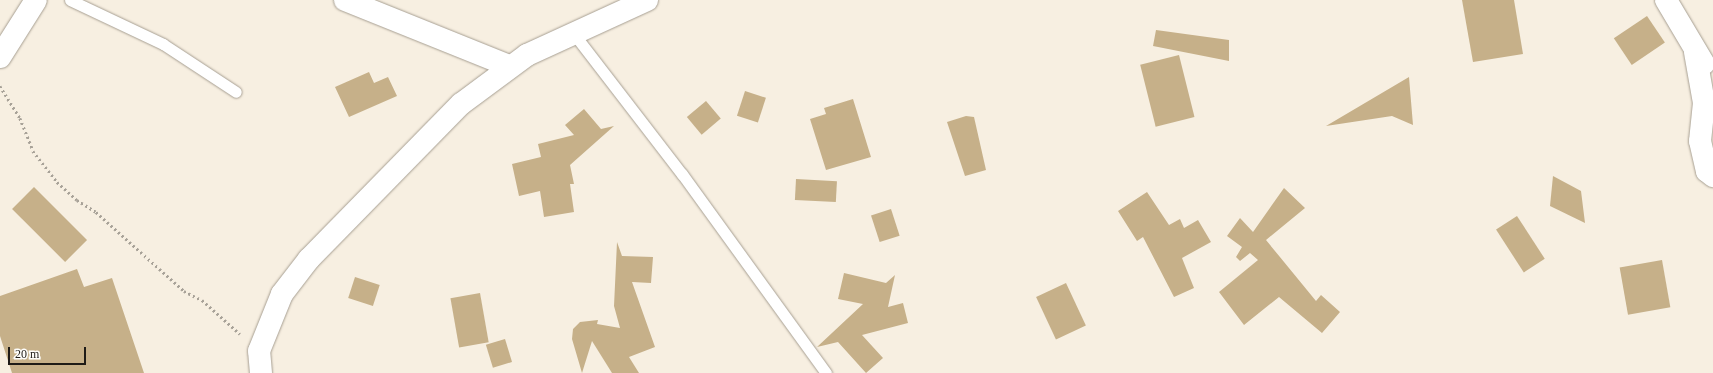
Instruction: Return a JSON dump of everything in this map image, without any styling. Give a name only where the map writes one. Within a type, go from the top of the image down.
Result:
[{"type":"street","points":[[0,57],[36,0]]},
{"type":"street","points":[[345,0],[509,66]]},
{"type":"street","points":[[261,373],[259,351],[282,294],[309,259],[462,104],[509,66],[527,55],[647,0]]},
{"type":"street","points":[[1666,0],[1695,52],[1713,76]]},
{"type":"street","points":[[1695,52],[1704,103],[1700,141],[1707,171],[1713,176]]},
{"type":"lane","points":[[70,0],[162,44],[236,92]]},
{"type":"lane","points":[[574,34],[682,174],[826,373]]},
{"type":"path","points":[[0,86],[20,118],[33,151],[57,182],[77,200],[96,212],[184,291],[202,300],[226,320],[259,351]]},
{"type":"building","points":[[1462,0],[1514,0],[1523,54],[1473,62]]},
{"type":"building","points":[[1647,16],[1665,43],[1632,65],[1614,38]]},
{"type":"building","points":[[1156,30],[1229,40],[1229,61],[1153,46]]},
{"type":"building","points":[[1179,55],[1194,117],[1156,127],[1140,65]]},
{"type":"building","points":[[369,72],[374,83],[388,77],[397,96],[349,117],[335,87]]},
{"type":"building","points":[[1409,77],[1413,125],[1392,116],[1326,126]]},
{"type":"building","points":[[745,91],[766,98],[758,123],[737,116]]},
{"type":"building","points":[[853,99],[871,157],[826,170],[810,119],[826,114],[824,108]]},
{"type":"building","points":[[706,101],[721,119],[702,135],[687,117]]},
{"type":"building","points":[[584,109],[601,129],[614,126],[570,165],[574,184],[570,184],[574,212],[544,217],[540,191],[519,196],[512,164],[541,157],[538,144],[574,135],[565,125]]},
{"type":"building","points":[[966,116],[974,117],[986,170],[965,176],[947,122]]},
{"type":"building","points":[[1553,176],[1581,191],[1585,223],[1550,206]]},
{"type":"building","points":[[796,179],[837,181],[836,202],[795,200]]},
{"type":"building","points":[[34,187],[87,240],[65,262],[12,209]]},
{"type":"building","points":[[1284,188],[1305,208],[1266,240],[1316,301],[1321,295],[1340,312],[1322,333],[1279,297],[1244,325],[1219,292],[1258,260],[1250,253],[1240,261],[1236,257],[1242,247],[1227,236],[1240,218],[1253,232]]},
{"type":"building","points":[[1147,192],[1169,225],[1180,219],[1184,228],[1198,220],[1211,242],[1182,258],[1194,288],[1174,297],[1143,237],[1137,241],[1118,211]]},
{"type":"building","points":[[891,209],[900,236],[880,242],[871,215]]},
{"type":"building","points":[[1517,216],[1545,259],[1524,272],[1496,230]]},
{"type":"building","points":[[617,242],[622,256],[653,257],[651,283],[632,282],[655,347],[629,357],[639,373],[612,373],[592,341],[582,373],[572,339],[573,329],[580,322],[598,320],[597,324],[620,328],[614,306]]},
{"type":"building","points":[[1662,260],[1670,307],[1628,315],[1620,267]]},
{"type":"building","points":[[77,269],[84,287],[112,278],[144,373],[12,373],[0,336],[0,296]]},
{"type":"building","points":[[844,273],[886,283],[895,275],[888,307],[903,303],[908,323],[862,335],[883,358],[866,373],[838,342],[817,347],[863,304],[838,299]]},
{"type":"building","points":[[355,277],[380,285],[373,306],[348,298]]},
{"type":"building","points":[[1066,283],[1086,326],[1056,340],[1036,297]]},
{"type":"building","points":[[480,293],[489,342],[459,347],[450,298]]},
{"type":"building","points":[[505,339],[512,362],[493,368],[486,345]]}]
